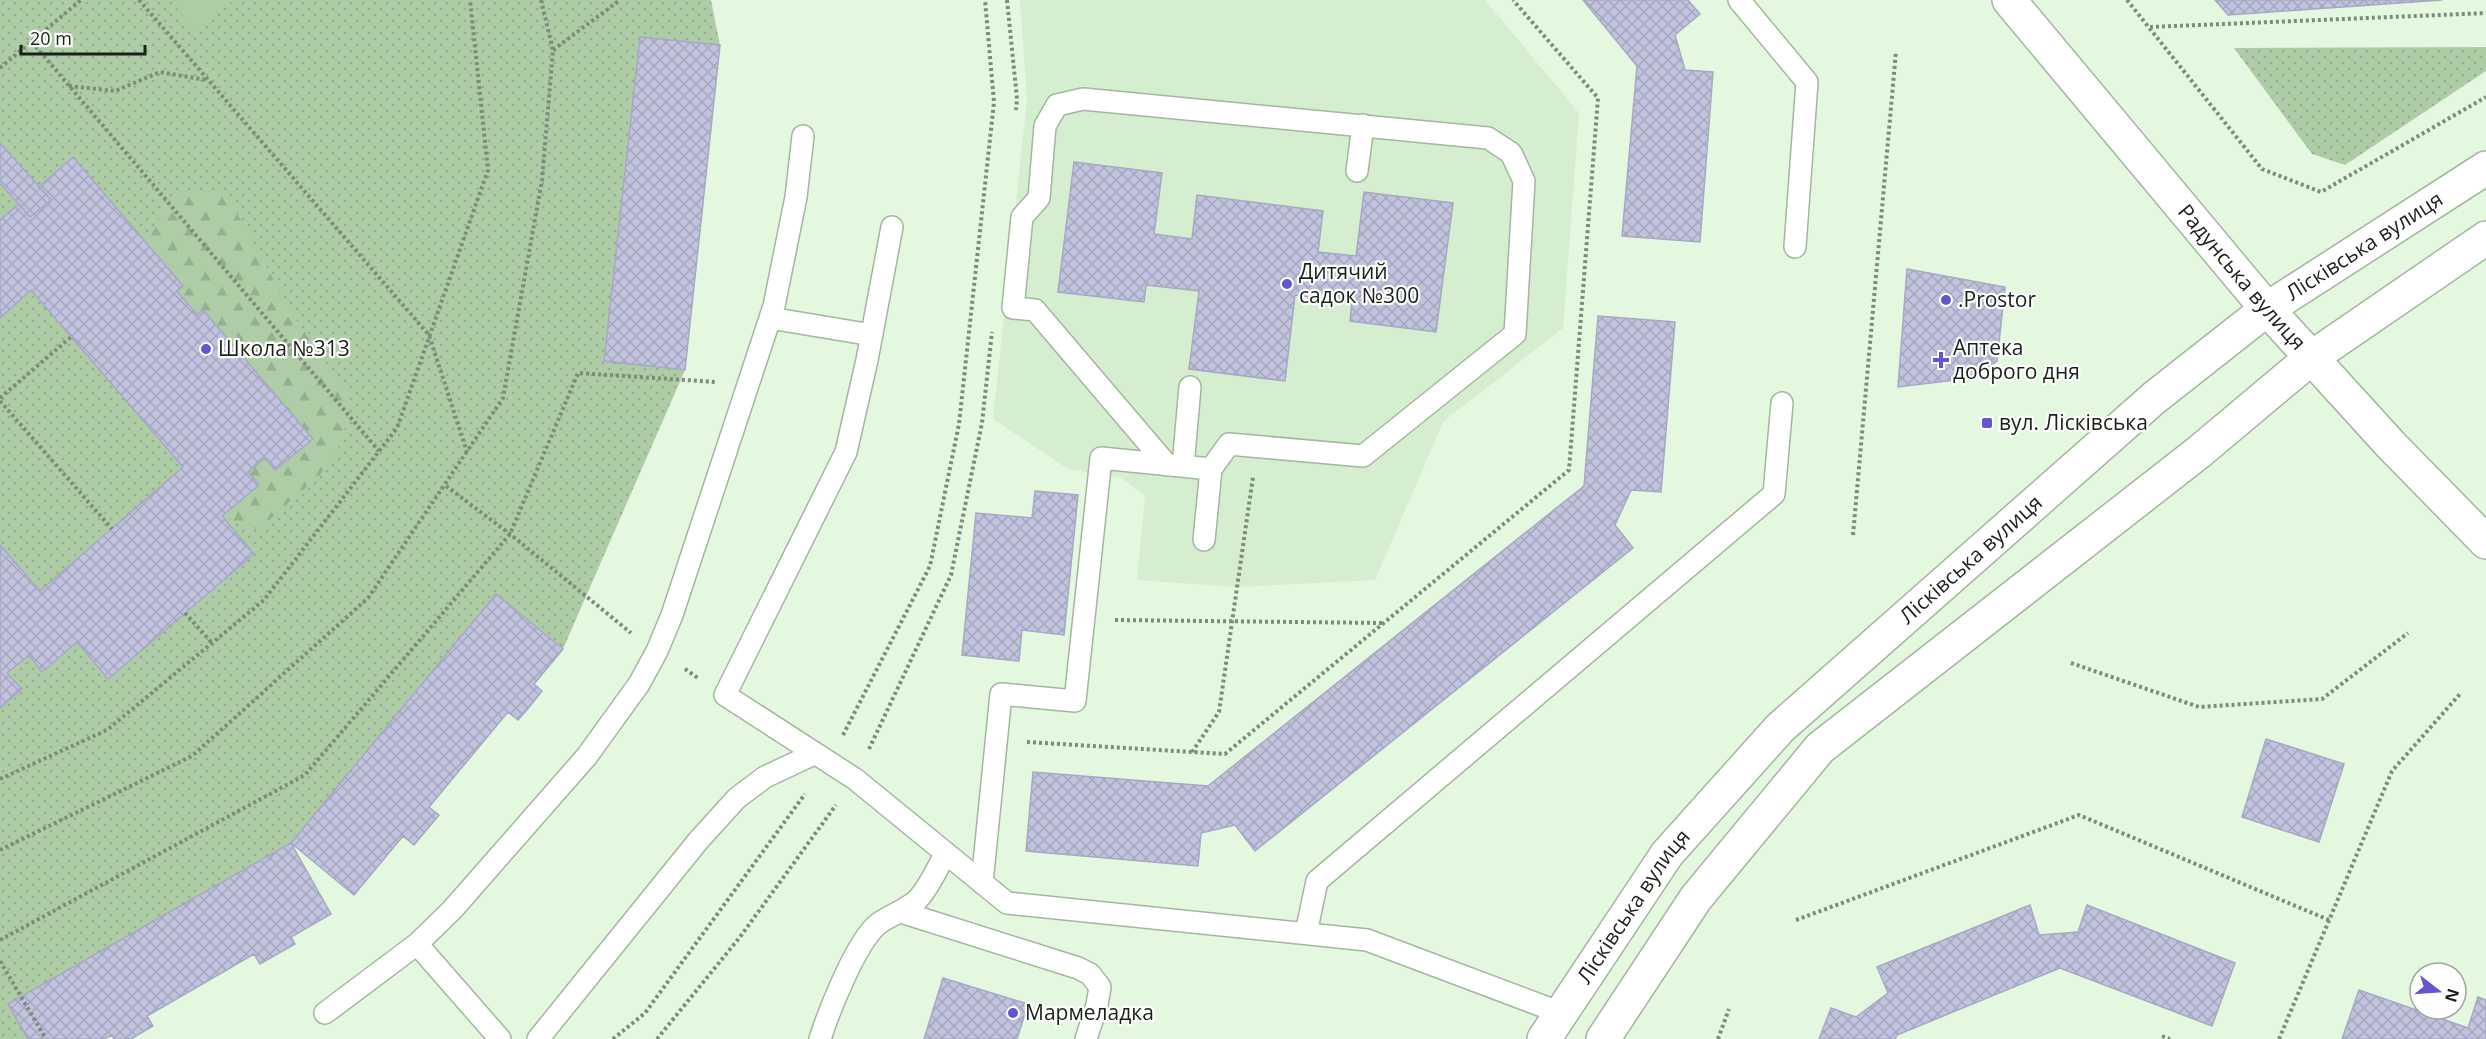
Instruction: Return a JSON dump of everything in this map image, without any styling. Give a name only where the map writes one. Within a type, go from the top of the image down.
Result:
[{"type":"street","name":"Радунська вулиця","points":[[2009,0],[2267,309],[2391,445],[2486,542]]},
{"type":"street","name":"Лісківська вулиця","points":[[1553,1026],[1667,854],[1780,728],[2154,398],[2267,309],[2486,168]]},
{"type":"street","name":"Лісківська вулиця","points":[[1603,1039],[1696,898],[1820,748],[2199,452],[2311,358],[2486,238]]},
{"type":"lane","points":[[1739,0],[1807,82],[1795,247]]},
{"type":"lane","points":[[1175,465],[1035,310],[1013,308],[1022,217],[1039,198],[1045,126],[1058,105],[1083,99],[1488,138],[1510,153],[1524,181],[1515,334],[1363,456],[1229,444],[1212,469],[1204,540]]},
{"type":"lane","points":[[1357,171],[1363,125]]},
{"type":"lane","points":[[325,1013],[417,944],[452,910],[587,756],[639,684],[657,651],[672,615],[771,318],[796,197],[803,136]]},
{"type":"lane","points":[[892,227],[872,335],[846,452],[725,695],[855,779],[1007,903],[1367,940],[1553,1026]]},
{"type":"lane","points":[[771,318],[872,335]]},
{"type":"lane","points":[[1175,465],[1190,387]]},
{"type":"lane","points":[[1306,933],[1317,881],[1774,494],[1782,403]]},
{"type":"lane","points":[[982,883],[1001,694],[1075,701],[1101,458],[1212,469]]},
{"type":"lane","points":[[538,1039],[698,841],[737,798],[765,777],[821,758]]},
{"type":"lane","points":[[820,1039],[831,1005],[863,945],[878,925],[918,899],[946,853]]},
{"type":"lane","points":[[901,912],[1078,968],[1090,974],[1100,987],[1086,1039]]},
{"type":"lane","points":[[417,944],[500,1039]]},
{"type":"path","points":[[0,68],[81,0]]},
{"type":"path","points":[[139,0],[429,335],[468,453]]},
{"type":"path","points":[[0,779],[107,730],[264,600],[397,428],[488,170],[470,0]]},
{"type":"path","points":[[0,850],[192,756],[368,598],[468,453],[503,398],[542,180],[553,50],[541,0]]},
{"type":"path","points":[[553,50],[620,0]]},
{"type":"path","points":[[614,1039],[645,1013],[821,758],[930,566],[959,424],[994,102],[985,0]]},
{"type":"path","points":[[1007,0],[1017,99]]},
{"type":"path","points":[[997,740],[1225,754],[1569,470],[1598,98],[1513,0]]},
{"type":"path","points":[[2127,0],[2262,169],[2321,192],[2486,97]]},
{"type":"path","points":[[2149,27],[2486,13]]},
{"type":"path","points":[[32,42],[379,451]]},
{"type":"path","points":[[1853,535],[1896,51]]},
{"type":"path","points":[[69,86],[115,91],[160,72],[208,80]]},
{"type":"path","points":[[71,337],[0,399],[112,529]]},
{"type":"path","points":[[0,940],[305,776],[510,534],[578,373],[750,384]]},
{"type":"path","points":[[657,1039],[740,937],[855,779],[951,574],[982,423]]},
{"type":"path","points":[[1192,752],[1219,712],[1257,447]]},
{"type":"path","points":[[446,486],[510,534],[626,629],[725,695]]},
{"type":"path","points":[[185,613],[212,643]]},
{"type":"path","points":[[1084,620],[1384,623]]},
{"type":"path","points":[[2071,663],[2199,706],[2322,699],[2408,633]]},
{"type":"path","points":[[2279,1039],[2392,771],[2460,694]]},
{"type":"path","points":[[1796,920],[2079,815],[2329,920]]},
{"type":"path","points":[[0,961],[46,1039]]},
{"type":"path","points":[[1718,1039],[1729,1009]]},
{"type":"path","points":[[2162,1036],[2170,1039]]},
{"type":"shaded area","name":"Дитячий садок №300","points":[[1020,0],[1485,0],[1579,113],[1563,328],[1443,422],[1375,580],[1237,587],[1137,580],[1145,495],[1121,478],[1068,469],[993,419],[1027,99]]},
{"type":"green space","points":[[0,0],[711,0],[720,45],[640,37],[685,370],[563,649],[496,594],[291,843],[9,1004],[28,1039],[0,1039]]},
{"type":"green space","points":[[170,0],[234,0],[196,31]]},
{"type":"green space","points":[[2486,47],[2486,71],[2345,165],[2312,154],[2234,48]]},
{"type":"green space","points":[[224,189],[292,314],[350,397],[343,440],[320,475],[258,530],[222,516],[258,485],[248,472],[265,458],[276,470],[312,438],[204,310],[197,315],[177,291],[182,285],[146,242],[172,195]]},
{"type":"building","points":[[1583,0],[1688,0],[1700,14],[1675,35],[1685,70],[1713,72],[1700,242],[1622,236],[1637,66]]},
{"type":"building","points":[[2215,0],[2442,0],[2228,15]]},
{"type":"building","points":[[640,37],[720,45],[685,370],[604,361]]},
{"type":"building","points":[[0,143],[51,200],[30,217],[0,183]]},
{"type":"building","points":[[73,157],[183,286],[177,291],[197,315],[203,310],[313,439],[275,470],[265,458],[248,472],[259,485],[222,516],[254,554],[108,679],[77,642],[42,672],[29,655],[7,673],[22,689],[0,708],[0,545],[40,591],[183,467],[31,290],[0,318],[0,220],[19,204],[30,217],[51,200],[39,187]]},
{"type":"building","points":[[1074,162],[1162,173],[1154,234],[1192,239],[1197,195],[1323,211],[1318,252],[1356,256],[1364,192],[1453,203],[1436,332],[1350,321],[1352,302],[1295,295],[1285,381],[1189,369],[1199,291],[1146,285],[1144,302],[1058,292]]},
{"type":"building","points":[[1907,269],[2005,287],[1997,361],[1972,378],[1898,387]]},
{"type":"building","points":[[1598,316],[1675,322],[1661,492],[1631,490],[1615,525],[1633,548],[1255,851],[1235,825],[1201,833],[1198,866],[1026,851],[1033,772],[1208,786],[1584,486]]},
{"type":"building","points":[[1035,491],[1078,495],[1064,635],[1022,630],[1019,661],[962,655],[976,513],[1032,518]]},
{"type":"building","points":[[496,594],[563,649],[534,684],[542,691],[526,711],[518,720],[508,712],[429,807],[439,815],[414,845],[403,836],[354,895],[291,843]]},
{"type":"building","points":[[2266,739],[2344,764],[2319,842],[2242,817]]},
{"type":"building","points":[[291,843],[331,914],[291,937],[295,944],[260,964],[254,954],[147,1016],[153,1026],[131,1039],[114,1039],[112,1035],[104,1039],[28,1039],[8,1004]]},
{"type":"building","points":[[2030,905],[2039,935],[2078,932],[2087,905],[2235,963],[2212,1026],[2060,968],[1897,1035],[1895,1039],[1819,1039],[1831,1008],[1856,1017],[1888,993],[1877,967]]},
{"type":"building","points":[[943,978],[1028,1004],[1017,1039],[924,1039]]},
{"type":"building","points":[[2359,990],[2408,1007],[2408,1021],[2448,1021],[2468,1028],[2478,997],[2486,1000],[2486,1039],[2342,1039]]},
{"type":"place","name":"Дитячий садок №300","points":[[1287,284]]},
{"type":"place","name":".Prostor","points":[[1946,300]]},
{"type":"place","name":"Школа №313","points":[[206,349]]},
{"type":"place","name":"Аптека доброго дня","points":[[1941,360]]},
{"type":"place","name":"вул. Лісківська","points":[[1987,423]]},
{"type":"place","name":"Мармеладка","points":[[1013,1013]]}]
